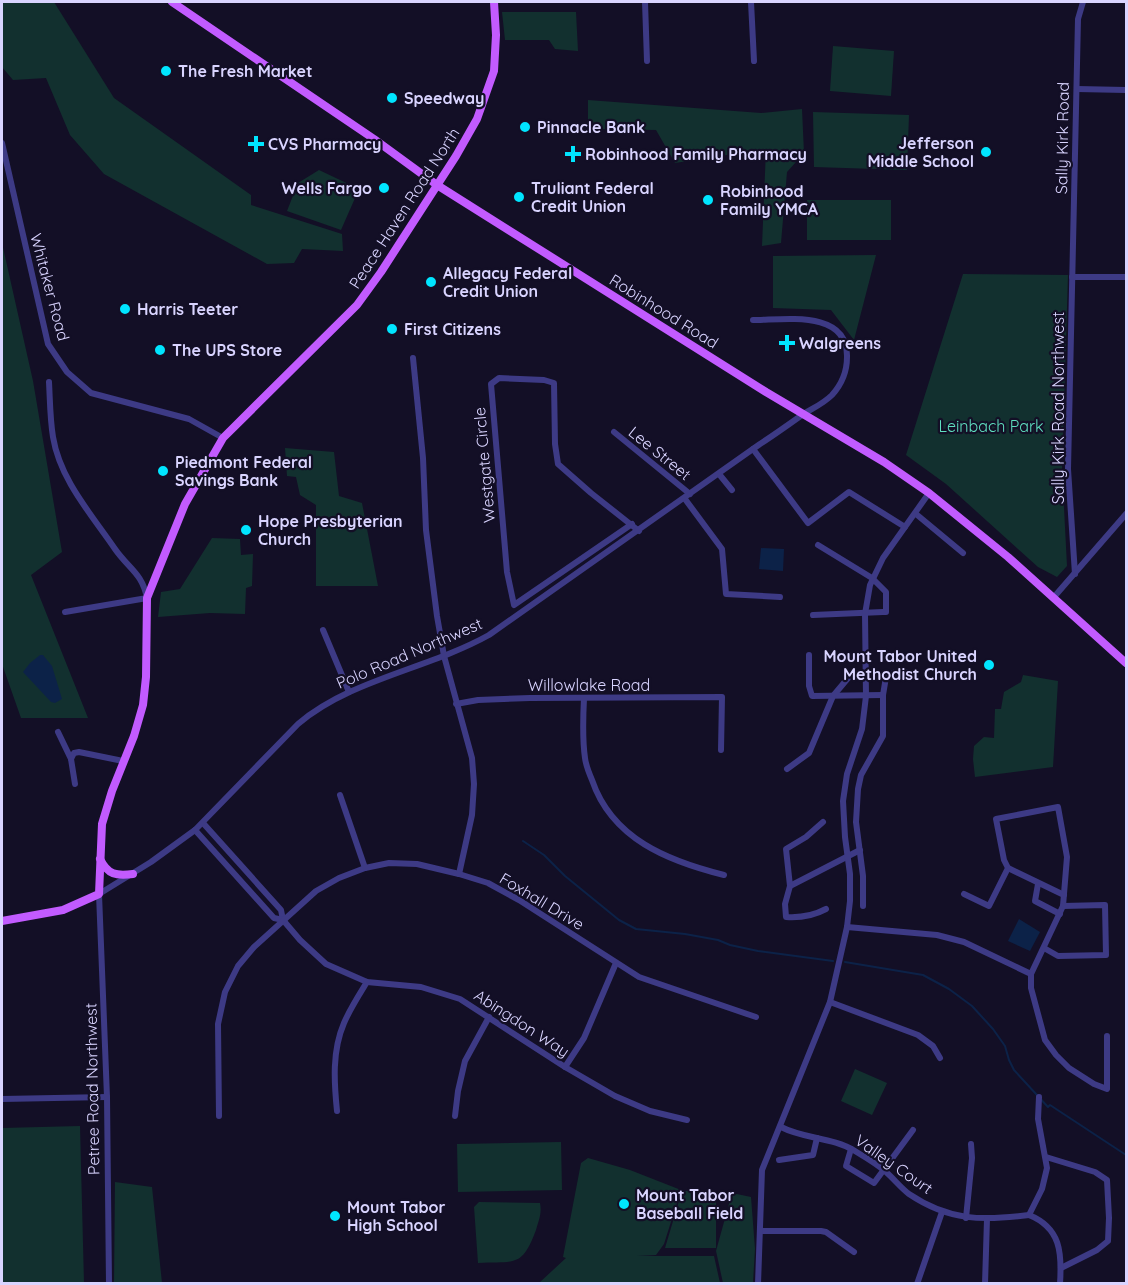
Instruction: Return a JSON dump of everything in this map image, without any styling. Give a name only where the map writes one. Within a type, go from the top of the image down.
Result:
[{"type":"main road","name":"Robinhood Road","points":[[172,2],[374,139],[437,185],[884,462],[929,494],[1008,557],[1126,663]]},
{"type":"main road","name":"Peace Haven Road North","points":[[99,894],[102,824],[143,705],[146,677],[147,598],[185,504],[224,438],[357,305],[437,185],[477,119],[492,80],[496,35],[494,2]]},
{"type":"main road","points":[[99,858],[107,871],[112,874],[133,874]]},
{"type":"main road","points":[[2,921],[63,910],[99,894]]},
{"type":"street","points":[[645,2],[647,61]]},
{"type":"street","points":[[751,2],[754,61]]},
{"type":"street","name":"Sally Kirk Road","points":[[1072,277],[1078,19],[1083,2]]},
{"type":"street","points":[[1077,89],[1126,90]]},
{"type":"street","name":"Whitaker Road","points":[[2,143],[48,344],[67,372],[91,393],[189,419],[224,438]]},
{"type":"street","points":[[1072,277],[1126,277]]},
{"type":"street","name":"Sally Kirk Road Northwest","points":[[1072,277],[1068,469],[1075,574]]},
{"type":"street","name":"Polo Road Northwest","points":[[99,894],[133,874],[195,830],[298,724],[327,703],[349,692],[483,639],[521,615],[753,449],[826,401],[843,380],[847,354],[841,335],[832,327],[819,321],[753,320]]},
{"type":"street","points":[[413,358],[423,458],[426,530],[444,656],[472,758],[474,784],[472,815],[459,874]]},
{"type":"street","name":"Westgate Circle","points":[[513,605],[507,572],[491,384],[499,378],[544,380],[554,383],[555,444],[558,464],[591,494],[633,524],[639,531]]},
{"type":"street","points":[[49,382],[52,437],[59,463],[73,489],[121,557],[144,583],[147,598],[65,612]]},
{"type":"street","name":"Lee Street","points":[[614,432],[687,497],[722,549],[726,594],[780,597]]},
{"type":"street","points":[[753,449],[808,523],[849,492],[905,527]]},
{"type":"street","points":[[719,474],[732,490]]},
{"type":"street","points":[[758,1284],[762,1170],[830,1002],[847,927],[850,901],[843,801],[847,774],[862,729],[866,696],[866,614],[872,579],[883,558],[929,494]]},
{"type":"street","points":[[916,514],[963,553]]},
{"type":"street","points":[[1054,597],[1126,514]]},
{"type":"street","points":[[521,615],[513,605],[633,524]]},
{"type":"street","points":[[813,615],[886,612],[886,592],[872,579],[818,545]]},
{"type":"street","points":[[323,630],[349,692]]},
{"type":"street","points":[[809,655],[809,686],[812,696],[883,695]]},
{"type":"street","points":[[787,769],[809,753],[833,696],[854,671]]},
{"type":"street","points":[[863,906],[863,876],[856,822],[858,789],[861,775],[884,736],[883,695],[886,677],[895,672],[908,672]]},
{"type":"street","points":[[584,698],[585,760],[597,796],[610,816],[628,835],[645,846],[688,866],[724,875]]},
{"type":"street","name":"Willowlake Road","points":[[456,704],[478,700],[722,698],[721,750]]},
{"type":"street","points":[[58,732],[71,759],[75,784]]},
{"type":"street","points":[[71,759],[76,752],[123,762]]},
{"type":"street","points":[[340,795],[364,868]]},
{"type":"street","points":[[964,894],[989,906],[1008,868],[996,819],[1059,807],[1067,857],[1063,906],[1031,974],[1031,988],[1046,1040],[1056,1055],[1069,1068],[1094,1084],[1107,1089],[1107,1036]]},
{"type":"street","points":[[823,822],[806,837],[786,849],[790,886],[785,904],[786,917],[807,916],[826,909]]},
{"type":"street","name":"Abingdon Way","points":[[203,823],[281,910],[283,920],[300,940],[326,964],[367,982],[421,987],[460,999],[565,1067],[615,1096],[650,1111],[687,1120]]},
{"type":"street","name":"Abingdon Way","points":[[195,830],[274,918],[283,920]]},
{"type":"street","points":[[790,886],[860,850]]},
{"type":"street","name":"Foxhall Drive","points":[[219,1116],[218,1024],[225,992],[238,966],[254,947],[316,891],[364,868],[389,863],[417,864],[488,884],[519,900],[639,978],[756,1017]]},
{"type":"street","points":[[1008,868],[1064,895]]},
{"type":"street","points":[[1038,884],[1035,901],[1059,914]]},
{"type":"street","name":"Petree Road Northwest","points":[[99,894],[107,1096],[109,1284]]},
{"type":"street","points":[[1044,948],[1058,956],[1106,955],[1105,905],[1063,906]]},
{"type":"street","points":[[847,927],[937,935],[955,939],[1031,974]]},
{"type":"street","points":[[565,1067],[584,1038],[616,963]]},
{"type":"street","points":[[337,1111],[334,1085],[335,1054],[344,1023],[367,982]]},
{"type":"street","points":[[830,1002],[918,1035],[933,1046],[940,1058]]},
{"type":"street","points":[[455,1116],[465,1061],[489,1017]]},
{"type":"street","points":[[2,1099],[107,1096]]},
{"type":"street","points":[[1039,1097],[1038,1119],[1046,1157],[1045,1179],[1029,1215],[1051,1228],[1059,1246],[1060,1284]]},
{"type":"street","name":"Valley Court","points":[[780,1127],[790,1132],[852,1149],[884,1170],[908,1193],[942,1212],[966,1218],[987,1219],[1029,1215]]},
{"type":"street","points":[[852,1149],[846,1166],[874,1183],[913,1130]]},
{"type":"street","points":[[780,1160],[813,1155],[817,1138]]},
{"type":"street","points":[[966,1218],[972,1158],[971,1144]]},
{"type":"street","points":[[1046,1157],[1095,1172],[1107,1180],[1108,1241],[1097,1250],[1061,1268]]},
{"type":"street","points":[[917,1284],[942,1212]]},
{"type":"street","points":[[985,1284],[987,1219]]},
{"type":"street","points":[[760,1231],[826,1232],[854,1252]]},
{"type":"green space","points":[[2,2],[54,2],[114,98],[251,195],[251,205],[342,234],[343,251],[302,249],[294,263],[267,264],[104,174],[70,135],[46,78],[13,80],[2,67]]},
{"type":"green space","points":[[502,12],[576,12],[578,51],[555,49],[549,40],[505,40]]},
{"type":"green space","points":[[833,46],[894,51],[891,96],[830,91]]},
{"type":"green space","points":[[588,100],[761,113],[802,109],[804,153],[787,172],[781,243],[762,246],[766,149],[675,163],[656,130],[601,129],[588,126]]},
{"type":"green space","points":[[813,112],[909,115],[907,170],[814,167]]},
{"type":"green space","points":[[319,170],[359,189],[341,230],[287,211],[298,183]]},
{"type":"green space","points":[[807,200],[891,200],[891,240],[807,240]]},
{"type":"green space","points":[[2,243],[33,381],[62,552],[31,575],[88,718],[21,718],[2,664]]},
{"type":"green space","points":[[876,255],[854,340],[831,310],[773,308],[773,256]]},
{"type":"green space","name":"Leinbach Park","points":[[963,274],[1068,275],[1062,469],[1067,566],[1057,577],[1038,567],[946,484],[906,455]]},
{"type":"green space","points":[[285,448],[334,452],[339,496],[362,503],[378,586],[316,586],[316,505],[300,495],[296,477],[287,476]]},
{"type":"green space","points":[[212,538],[240,539],[241,555],[253,554],[252,586],[246,588],[245,614],[210,613],[158,617],[161,592],[180,589]]},
{"type":"green space","points":[[1023,675],[1058,681],[1053,767],[975,777],[974,746],[984,737],[994,738],[995,709],[1001,709],[1004,692],[1021,682]]},
{"type":"green space","points":[[855,1069],[887,1083],[872,1115],[841,1101]]},
{"type":"green space","points":[[80,1126],[84,1283],[2,1283],[2,1128]]},
{"type":"green space","points":[[561,1142],[562,1190],[458,1192],[457,1144]]},
{"type":"green space","name":"Mount Tabor Baseball Field","points":[[588,1158],[630,1170],[681,1190],[664,1244],[656,1255],[637,1256],[714,1256],[720,1283],[539,1283],[566,1258],[563,1257],[581,1163]]},
{"type":"green space","points":[[115,1182],[152,1187],[162,1283],[114,1283]]},
{"type":"green space","points":[[682,1191],[716,1191],[716,1248],[665,1248]]},
{"type":"green space","points":[[732,1193],[751,1197],[755,1249],[753,1283],[723,1283],[716,1251]]},
{"type":"green space","points":[[479,1202],[540,1203],[536,1230],[521,1257],[509,1262],[478,1263],[474,1207]]},
{"type":"water","points":[[761,548],[784,549],[783,571],[759,569]]},
{"type":"water","points":[[40,655],[43,655],[52,666],[62,699],[55,703],[51,702],[23,672]]},
{"type":"water","points":[[1019,919],[1040,932],[1030,951],[1008,941]]},
{"type":"waterway","points":[[523,841],[544,855],[565,876],[619,920],[636,929],[685,934],[758,951],[833,961]]},
{"type":"waterway","points":[[845,962],[923,975],[949,989],[972,1006],[993,1029],[1005,1046],[1014,1070],[1048,1107],[1050,1105],[1126,1155]]},
{"type":"place","name":"The Fresh Market","points":[[166,71]]},
{"type":"place","name":"Speedway","points":[[392,98]]},
{"type":"place","name":"Pinnacle Bank","points":[[525,127]]},
{"type":"place","name":"CVS Pharmacy","points":[[256,144]]},
{"type":"place","name":"Jefferson Middle School","points":[[986,152]]},
{"type":"place","name":"Robinhood Family Pharmacy","points":[[573,154]]},
{"type":"place","name":"Wells Fargo","points":[[384,188]]},
{"type":"place","name":"Truliant Federal Credit Union","points":[[519,197]]},
{"type":"place","name":"Robinhood Family YMCA","points":[[708,200]]},
{"type":"place","name":"Allegacy Federal Credit Union","points":[[431,282]]},
{"type":"place","name":"Harris Teeter","points":[[125,309]]},
{"type":"place","name":"First Citizens","points":[[392,329]]},
{"type":"place","name":"Walgreens","points":[[787,343]]},
{"type":"place","name":"The UPS Store","points":[[160,350]]},
{"type":"place","name":"Piedmont Federal Savings Bank","points":[[163,471]]},
{"type":"place","name":"Hope Presbyterian Church","points":[[246,530]]},
{"type":"place","name":"Mount Tabor United Methodist Church","points":[[989,665]]},
{"type":"place","name":"Mount Tabor Baseball Field","points":[[624,1204]]},
{"type":"place","name":"Mount Tabor High School","points":[[335,1216]]}]
